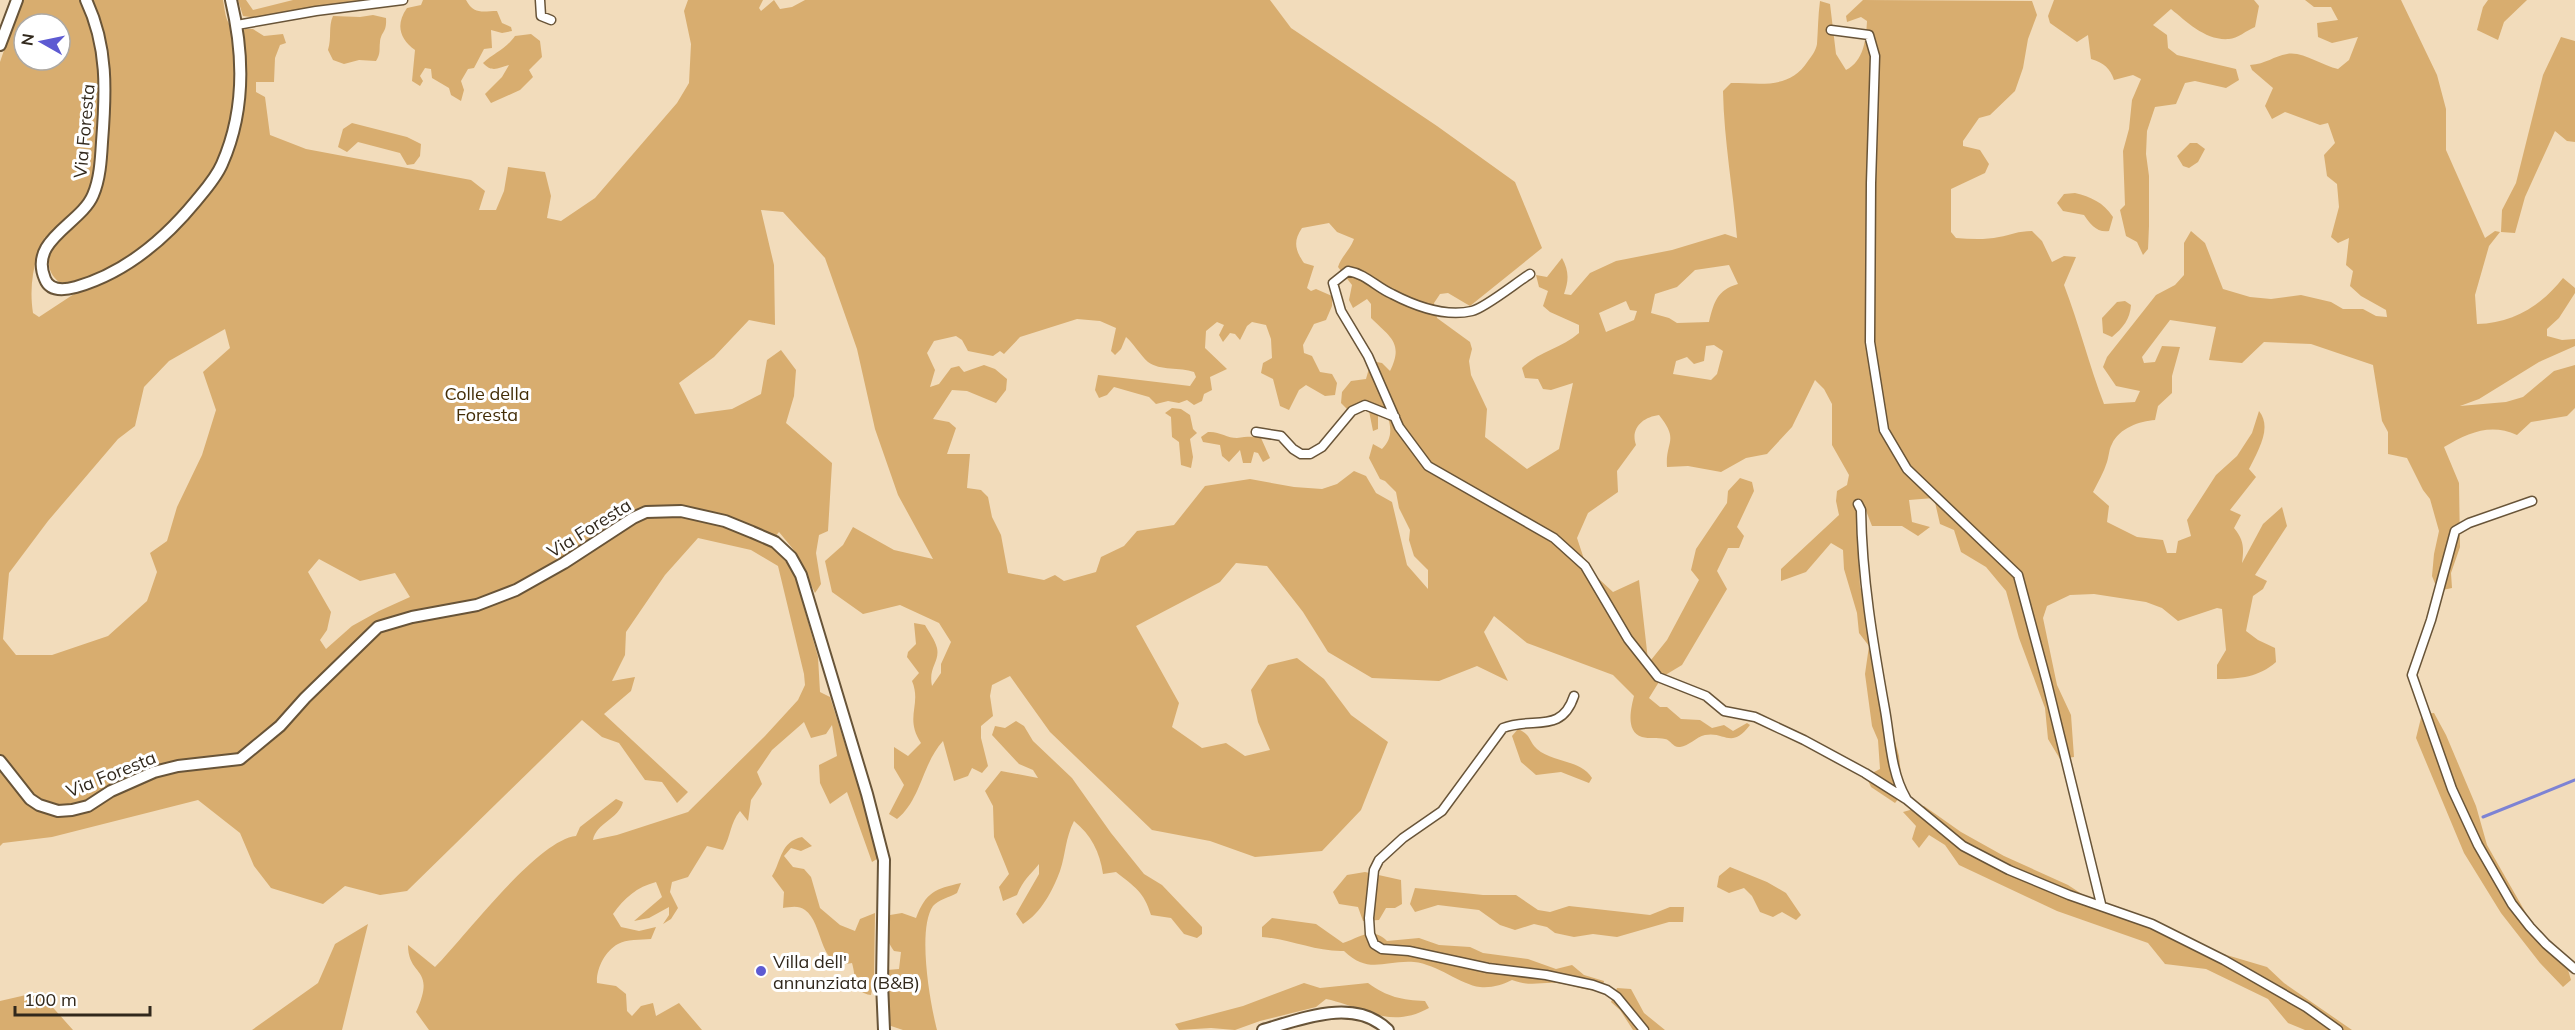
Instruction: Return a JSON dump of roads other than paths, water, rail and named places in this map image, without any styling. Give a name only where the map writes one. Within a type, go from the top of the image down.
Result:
[{"type":"main road","points":[[0,45],[17,0]]},
{"type":"main road","name":"Via Foresta","points":[[86,0],[99,34],[105,66],[106,96],[102,148],[95,192],[89,204],[54,238],[43,255],[42,269],[45,281],[51,287],[61,290],[88,283],[135,260],[187,213],[221,167],[231,138],[239,96],[241,56],[231,0]]},
{"type":"main road","name":"Via Foresta","points":[[0,761],[30,799],[39,806],[58,811],[88,806],[111,791],[154,772],[178,766],[240,759],[280,726],[305,698],[378,627],[412,617],[477,605],[516,590],[564,564],[633,518],[646,512],[681,511],[725,521],[775,542],[791,557],[801,575],[870,804],[884,860],[882,1013],[884,1030]]},
{"type":"main road","points":[[1263,1030],[1333,1013],[1365,1016],[1376,1020],[1388,1030]]},
{"type":"street","points":[[237,25],[316,11],[403,0]]},
{"type":"street","points":[[540,0],[541,16],[551,20]]},
{"type":"street","points":[[1831,30],[1869,35],[1875,56],[1870,183],[1870,342],[1884,430],[1907,469],[2018,575],[2101,904]]},
{"type":"street","points":[[1530,274],[1474,311],[1451,312],[1407,301],[1390,293],[1360,273],[1348,271],[1335,279],[1333,284],[1336,301],[1368,356],[1399,427],[1428,466],[1554,538],[1585,566],[1628,639],[1658,677],[1706,696],[1724,711],[1755,717],[1804,740],[1865,773],[1906,799],[1963,846],[2008,870],[2069,895],[2101,904],[2152,924],[2224,960],[2306,1007],[2338,1030]]},
{"type":"street","points":[[1256,432],[1281,436],[1301,454],[1310,454],[1323,447],[1352,411],[1365,405],[1395,417]]},
{"type":"street","points":[[2532,501],[2469,523],[2455,531],[2431,620],[2412,675],[2452,789],[2478,845],[2512,904],[2546,945],[2575,969]]},
{"type":"street","points":[[1858,504],[1861,510],[1863,567],[1873,642],[1893,757],[1901,790],[1906,799]]},
{"type":"street","points":[[1574,696],[1569,710],[1553,722],[1512,724],[1503,728],[1442,811],[1386,852],[1374,870],[1369,909],[1370,934],[1374,944],[1382,949],[1409,951],[1488,968],[1546,975],[1607,990],[1617,997],[1644,1030]]},
{"type":"waterway","points":[[2483,817],[2575,780]]},
{"type":"place","name":"Villa dell' annunziata (B&B)","points":[[761,971]]},
{"type":"park label","name":"Colle della Foresta","points":[[487,403]]}]
